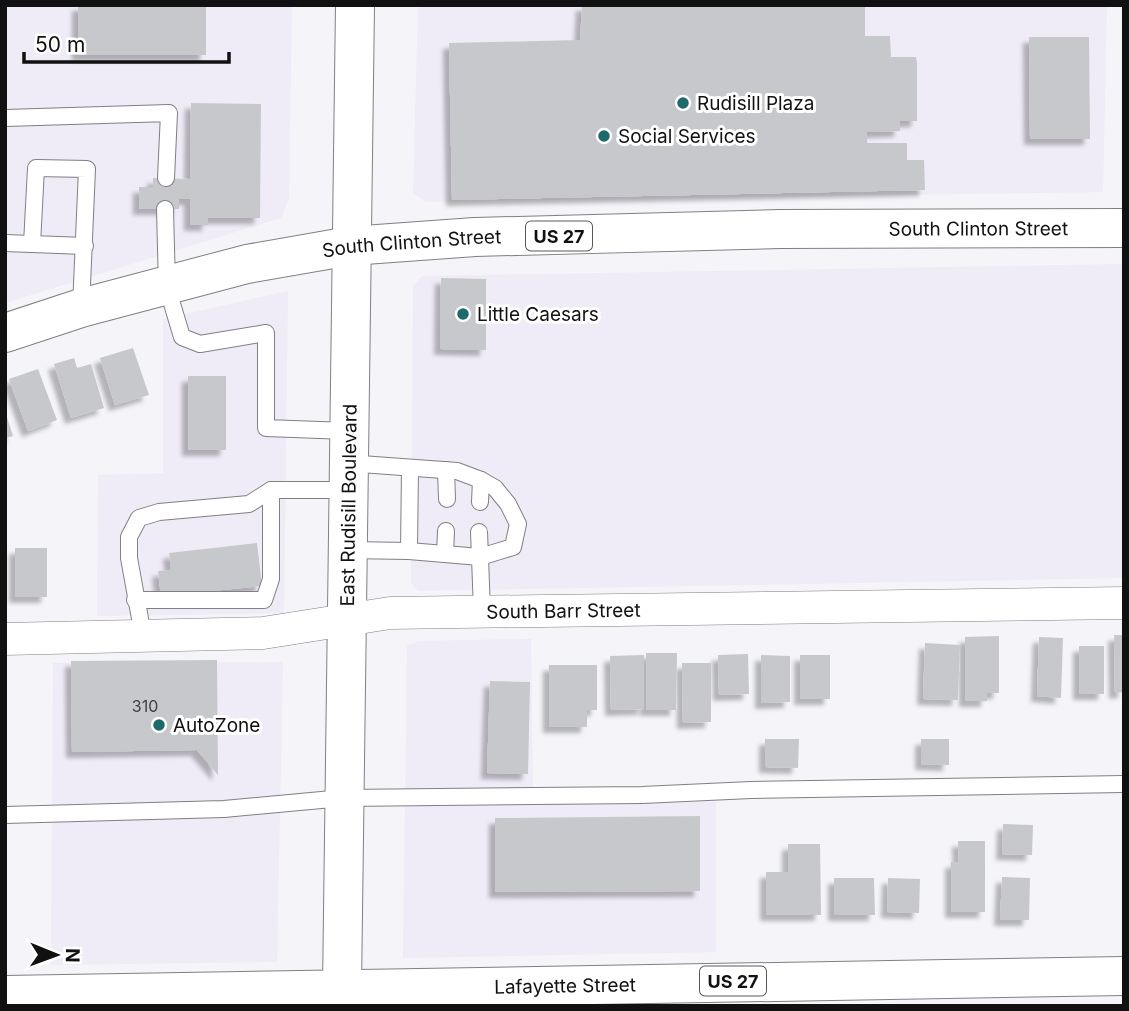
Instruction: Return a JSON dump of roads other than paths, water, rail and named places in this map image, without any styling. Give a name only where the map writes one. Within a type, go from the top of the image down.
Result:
[{"type":"main road","name":"East Rudisill Boulevard","points":[[342,997],[355,5]]},
{"type":"main road","name":"South Clinton Street","points":[[7,329],[247,264],[350,246],[475,237],[780,229],[1124,228]]},
{"type":"main road","name":"Lafayette Street","points":[[5,995],[342,997],[675,994],[1124,976]]},
{"type":"street","name":"South Barr Street","points":[[5,639],[263,633],[390,613],[1124,603]]},
{"type":"lane","points":[[5,118],[169,113],[166,178]]},
{"type":"lane","points":[[32,244],[36,168],[87,169],[81,308]]},
{"type":"lane","points":[[166,209],[167,287],[182,337],[200,344],[266,333],[265,428],[347,461],[446,470],[481,480],[495,488],[508,504],[518,524],[513,547],[480,557],[409,551],[346,550]]},
{"type":"lane","points":[[5,243],[85,246]]},
{"type":"lane","points":[[144,635],[135,600],[129,537],[139,518],[159,512],[249,504],[271,490],[347,461]]},
{"type":"lane","points":[[409,551],[410,468]]},
{"type":"lane","points":[[446,470],[447,499]]},
{"type":"lane","points":[[480,502],[481,480]]},
{"type":"lane","points":[[135,600],[264,600],[271,579],[271,490]]},
{"type":"lane","points":[[445,554],[446,531]]},
{"type":"lane","points":[[479,532],[482,612]]},
{"type":"lane","points":[[5,815],[224,809],[343,798],[653,795],[751,790],[1124,784]]},
{"type":"place","name":"Rudisill Plaza","points":[[683,103]]},
{"type":"place","name":"Social Services","points":[[604,136]]},
{"type":"place","name":"Little Caesars","points":[[463,314]]},
{"type":"place","name":"AutoZone","points":[[159,725]]}]
